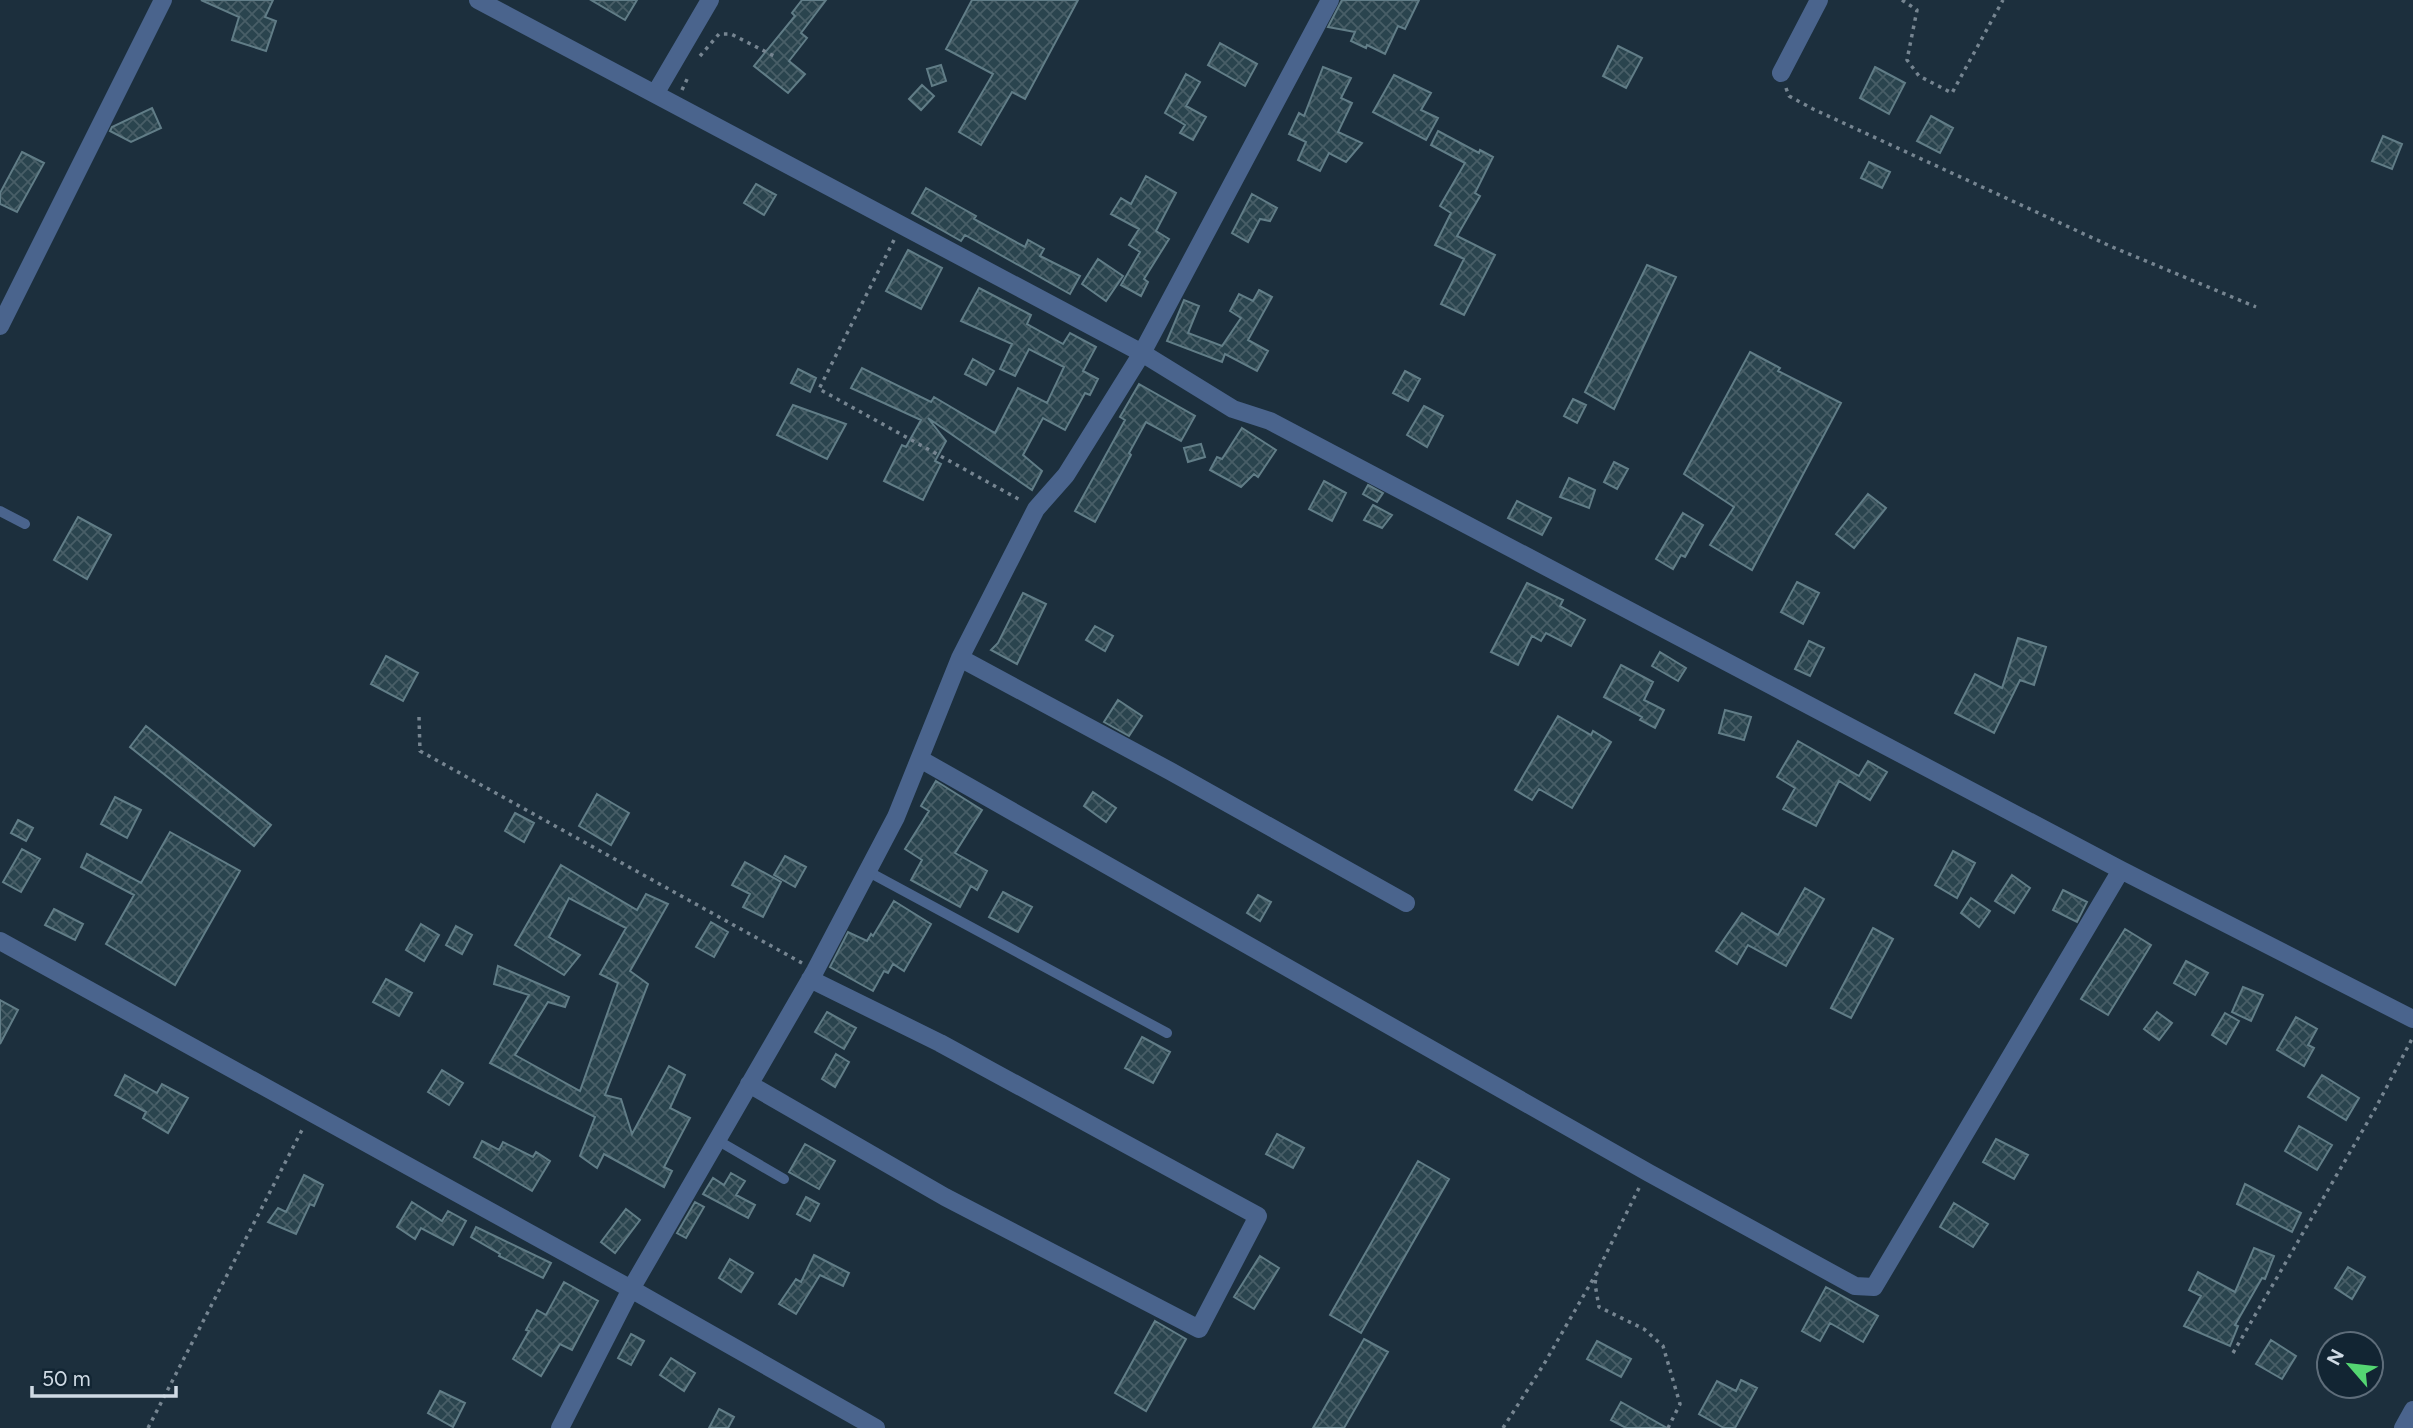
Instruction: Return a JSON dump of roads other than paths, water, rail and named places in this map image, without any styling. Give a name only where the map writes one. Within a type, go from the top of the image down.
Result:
[{"type":"street","points":[[0,326],[163,0]]},
{"type":"street","points":[[478,0],[1142,353],[1233,409],[1270,421],[2121,870],[2413,1019]]},
{"type":"street","points":[[655,94],[710,0]]},
{"type":"street","points":[[560,1428],[631,1289],[813,975],[896,817],[960,658],[1037,509],[1066,475],[1142,353],[1330,0]]},
{"type":"street","points":[[1781,73],[1819,0]]},
{"type":"street","points":[[960,658],[1171,771],[1406,903]]},
{"type":"street","points":[[920,759],[1648,1173],[1855,1286],[1874,1287],[2121,870]]},
{"type":"street","points":[[0,941],[631,1289],[876,1428]]},
{"type":"street","points":[[749,1084],[945,1197],[1199,1329],[1258,1216],[813,975]]},
{"type":"street","points":[[2403,1428],[2413,1410]]},
{"type":"lane","points":[[0,511],[25,524]]},
{"type":"lane","points":[[867,871],[1167,1033]]},
{"type":"lane","points":[[718,1140],[784,1179]]}]
